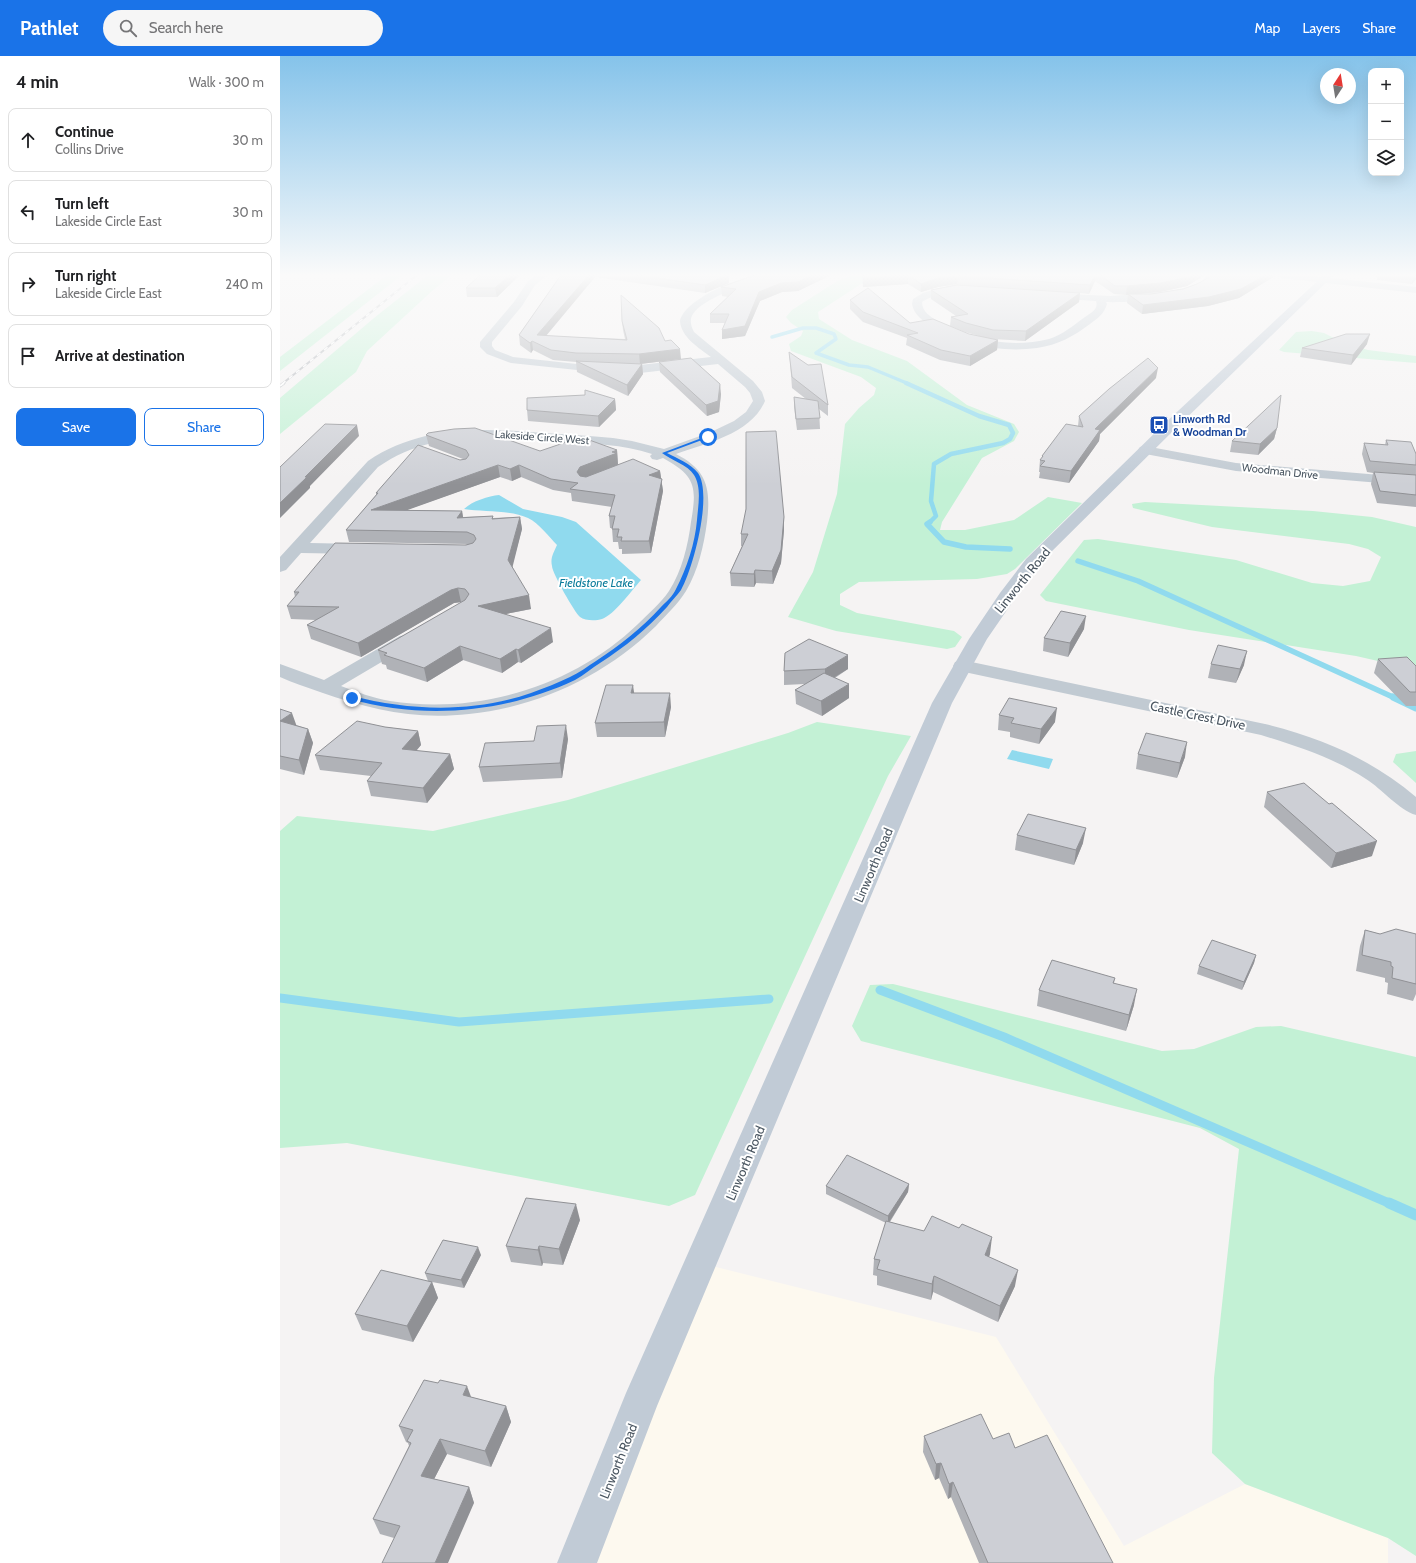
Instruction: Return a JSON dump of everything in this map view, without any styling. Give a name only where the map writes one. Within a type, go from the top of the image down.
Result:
[{"type":"main road","name":"Linworth Road","points":[[577,1563],[642,1399],[942,703],[972,648],[1006,597],[1032,562],[1145,450],[1255,345]]},
{"type":"street","points":[[486,345],[491,352],[505,358],[519,362],[543,365],[640,369],[719,360]]},
{"type":"street","points":[[643,461],[730,428],[747,418],[756,409],[759,401],[756,392],[749,384],[703,345]]},
{"type":"street","name":"Lakeside Circle West","points":[[280,567],[373,464],[391,452],[408,445],[453,435],[499,434],[608,442],[638,446],[664,453],[678,460],[696,474],[701,492],[699,526],[693,554],[678,590],[649,624],[628,642],[574,678],[532,694],[494,704],[462,709],[430,710],[387,706],[352,698],[326,687]]},
{"type":"street","points":[[408,445],[429,453]]},
{"type":"street","name":"Woodman Drive","points":[[1145,450],[1236,467],[1341,477],[1416,482]]},
{"type":"street","points":[[298,548],[376,549]]},
{"type":"street","points":[[280,670],[326,687],[421,632]]},
{"type":"street","name":"Castle Crest Drive","points":[[962,666],[1265,730],[1308,743],[1349,761],[1365,770],[1387,784],[1416,808]]},
{"type":"shaded area","points":[[704,1264],[996,1337],[1124,1546],[1245,1484],[1388,1538],[1388,1563],[580,1563]]},
{"type":"green space","points":[[295,345],[313,345],[280,371],[280,357]]},
{"type":"green space","points":[[342,345],[373,345],[367,351],[356,372],[280,434],[280,398]]},
{"type":"green space","points":[[789,345],[866,345],[907,361],[967,405],[1014,424],[1019,432],[1014,441],[982,458],[942,522],[940,530],[965,530],[1014,520],[1048,497],[1082,503],[1015,569],[1007,574],[977,579],[859,582],[840,594],[840,605],[857,613],[954,631],[962,637],[955,647],[947,649],[836,631],[788,617],[813,572],[837,494],[845,424],[859,408],[874,395],[876,388],[861,377],[791,351]]},
{"type":"green space","points":[[1283,345],[1352,345],[1368,350],[1416,356],[1416,363],[1284,352],[1279,350]]},
{"type":"green space","points":[[1145,502],[1313,511],[1372,517],[1416,527],[1416,675],[1400,666],[1356,656],[1189,630],[1046,601],[1040,595],[1084,540],[1098,539],[1236,560],[1312,583],[1343,586],[1370,581],[1381,557],[1368,549],[1349,544],[1212,527],[1133,508],[1132,504]]},
{"type":"green space","points":[[817,722],[911,736],[888,776],[695,1195],[669,1206],[347,1143],[280,1148],[280,831],[297,816],[433,831],[568,800],[788,733]]},
{"type":"green space","points":[[1416,751],[1416,783],[1393,762],[1396,754]]},
{"type":"green space","points":[[893,984],[1162,1051],[1194,1049],[1256,1027],[1281,1026],[1416,1057],[1416,1556],[1388,1538],[1245,1484],[1212,1453],[1214,1378],[1239,1149],[1200,1128],[861,1041],[852,1026],[870,985]]},
{"type":"water","name":"Fieldstone Lake","points":[[499,495],[523,509],[562,517],[576,522],[641,580],[617,608],[607,617],[597,620],[588,620],[580,617],[569,601],[553,570],[552,558],[557,545],[540,527],[532,520],[521,515],[505,512],[464,509],[481,499]]},
{"type":"water","points":[[1012,750],[1053,759],[1049,769],[1007,759]]},
{"type":"building","points":[[541,345],[676,345],[680,349],[639,354],[576,353],[551,350]]},
{"type":"building","points":[[930,345],[989,345],[970,356],[941,350]]},
{"type":"building","points":[[1310,345],[1361,345],[1353,355],[1302,348]]},
{"type":"building","points":[[789,352],[808,365],[821,364],[828,405],[792,377]]},
{"type":"building","points":[[691,358],[720,384],[718,401],[706,405],[659,362]]},
{"type":"building","points":[[1148,358],[1158,368],[1095,429],[1100,430],[1071,471],[1040,466],[1045,461],[1040,460],[1042,456],[1066,424],[1083,427],[1079,416],[1109,389]]},
{"type":"building","points":[[576,361],[642,364],[627,385]]},
{"type":"building","points":[[585,390],[615,399],[598,416],[527,410],[527,398],[585,395]]},
{"type":"building","points":[[1281,395],[1277,428],[1260,444],[1232,441]]},
{"type":"building","points":[[794,397],[818,401],[820,418],[796,419]]},
{"type":"building","points":[[325,424],[357,425],[280,503],[280,467]]},
{"type":"building","points":[[475,428],[540,451],[581,437],[617,450],[612,452],[617,453],[580,467],[577,472],[580,476],[586,477],[633,459],[660,471],[649,475],[662,479],[649,541],[621,541],[622,537],[617,537],[619,529],[612,529],[615,516],[609,516],[615,495],[570,489],[578,483],[551,479],[519,465],[510,469],[498,465],[371,510],[462,511],[457,518],[493,516],[492,519],[520,517],[508,560],[529,595],[478,606],[551,628],[518,650],[516,649],[500,659],[460,646],[424,668],[384,655],[387,653],[378,650],[465,600],[469,594],[465,589],[458,588],[451,590],[358,643],[307,625],[339,607],[287,606],[299,592],[294,592],[335,543],[466,545],[473,543],[476,539],[474,535],[467,532],[346,530],[418,445],[460,460],[466,459],[469,455],[466,450],[426,435],[428,433],[454,429]]},
{"type":"building","points":[[776,431],[784,517],[781,550],[772,571],[755,570],[754,574],[730,573],[748,534],[741,534],[746,509],[746,432]]},
{"type":"building","points":[[1386,440],[1411,442],[1416,454],[1416,465],[1370,461],[1364,443],[1388,445]]},
{"type":"building","points":[[1374,472],[1416,475],[1416,495],[1380,491]]},
{"type":"building","points":[[1061,611],[1086,616],[1070,643],[1044,638]]},
{"type":"building","points":[[809,639],[848,655],[825,669],[784,671],[785,653]]},
{"type":"building","points":[[1218,645],[1247,651],[1240,669],[1211,664]]},
{"type":"building","points":[[1407,657],[1416,666],[1416,692],[1410,692],[1378,659]]},
{"type":"building","points":[[824,673],[849,684],[821,701],[795,690]]},
{"type":"building","points":[[606,685],[633,685],[631,693],[670,693],[664,722],[595,723]]},
{"type":"building","points":[[1009,698],[1057,708],[1041,729],[1011,723],[1014,718],[999,715]]},
{"type":"building","points":[[280,709],[292,713],[280,721]]},
{"type":"building","points":[[280,721],[308,729],[299,760],[280,756]]},
{"type":"building","points":[[357,721],[385,727],[418,731],[402,749],[450,754],[423,788],[367,781],[382,763],[315,755]]},
{"type":"building","points":[[566,725],[560,763],[479,767],[485,743],[534,741],[537,726]]},
{"type":"building","points":[[1146,733],[1187,742],[1180,763],[1138,754]]},
{"type":"building","points":[[1304,783],[1329,804],[1332,803],[1377,841],[1336,853],[1267,792]]},
{"type":"building","points":[[1028,814],[1086,828],[1076,850],[1017,835]]},
{"type":"building","points":[[1396,929],[1416,934],[1416,984],[1392,978],[1393,967],[1391,966],[1391,962],[1362,955],[1365,930],[1380,934]]},
{"type":"building","points":[[1212,940],[1256,955],[1244,982],[1199,966]]},
{"type":"building","points":[[1052,960],[1115,978],[1113,983],[1137,989],[1129,1015],[1039,990]]},
{"type":"building","points":[[847,1155],[909,1184],[888,1216],[826,1186]]},
{"type":"building","points":[[526,1198],[576,1204],[559,1249],[539,1246],[538,1250],[506,1246]]},
{"type":"building","points":[[932,1216],[959,1228],[962,1224],[992,1237],[985,1255],[1018,1270],[1000,1306],[934,1276],[932,1284],[877,1269],[880,1260],[874,1259],[886,1221],[924,1231]]},
{"type":"building","points":[[443,1240],[478,1247],[461,1280],[425,1273]]},
{"type":"building","points":[[381,1270],[432,1282],[407,1326],[355,1314]]},
{"type":"building","points":[[424,1380],[438,1383],[440,1380],[467,1386],[463,1395],[506,1406],[485,1451],[440,1439],[421,1476],[469,1487],[435,1563],[382,1563],[400,1526],[373,1519],[411,1443],[407,1441],[413,1430],[399,1426]]},
{"type":"building","points":[[981,1414],[993,1439],[1009,1433],[1015,1448],[1047,1435],[1113,1563],[988,1563],[953,1482],[949,1484],[941,1463],[936,1464],[924,1436]]},
{"type":"waterway","points":[[827,345],[816,353],[849,365],[868,367],[909,384]]},
{"type":"waterway","points":[[906,383],[979,416],[1009,425],[1013,433],[1010,439],[1003,443],[951,454],[934,464],[931,501],[936,516],[930,522]]},
{"type":"waterway","points":[[930,522],[927,524],[944,542],[966,547],[1010,549]]},
{"type":"waterway","points":[[1078,561],[1138,581],[1395,698]]},
{"type":"waterway","points":[[1393,697],[1416,708]]},
{"type":"waterway","points":[[880,990],[1004,1037],[1391,1204]]},
{"type":"waterway","points":[[280,998],[459,1022],[769,999]]},
{"type":"waterway","points":[[1389,1203],[1416,1215]]},
{"type":"railway","points":[[282,384],[330,345]]},
{"type":"railway","points":[[280,386],[284,383]]},
{"type":"place","name":"Linworth Rd & Woodman Dr","points":[[1159,425]]},
{"type":"route","points":[[352,698],[373,704],[430,710],[462,709],[494,704],[532,694],[574,678],[628,642],[649,624],[678,590],[693,554],[699,526],[701,492],[696,474],[678,460],[664,453],[708,437]]}]
